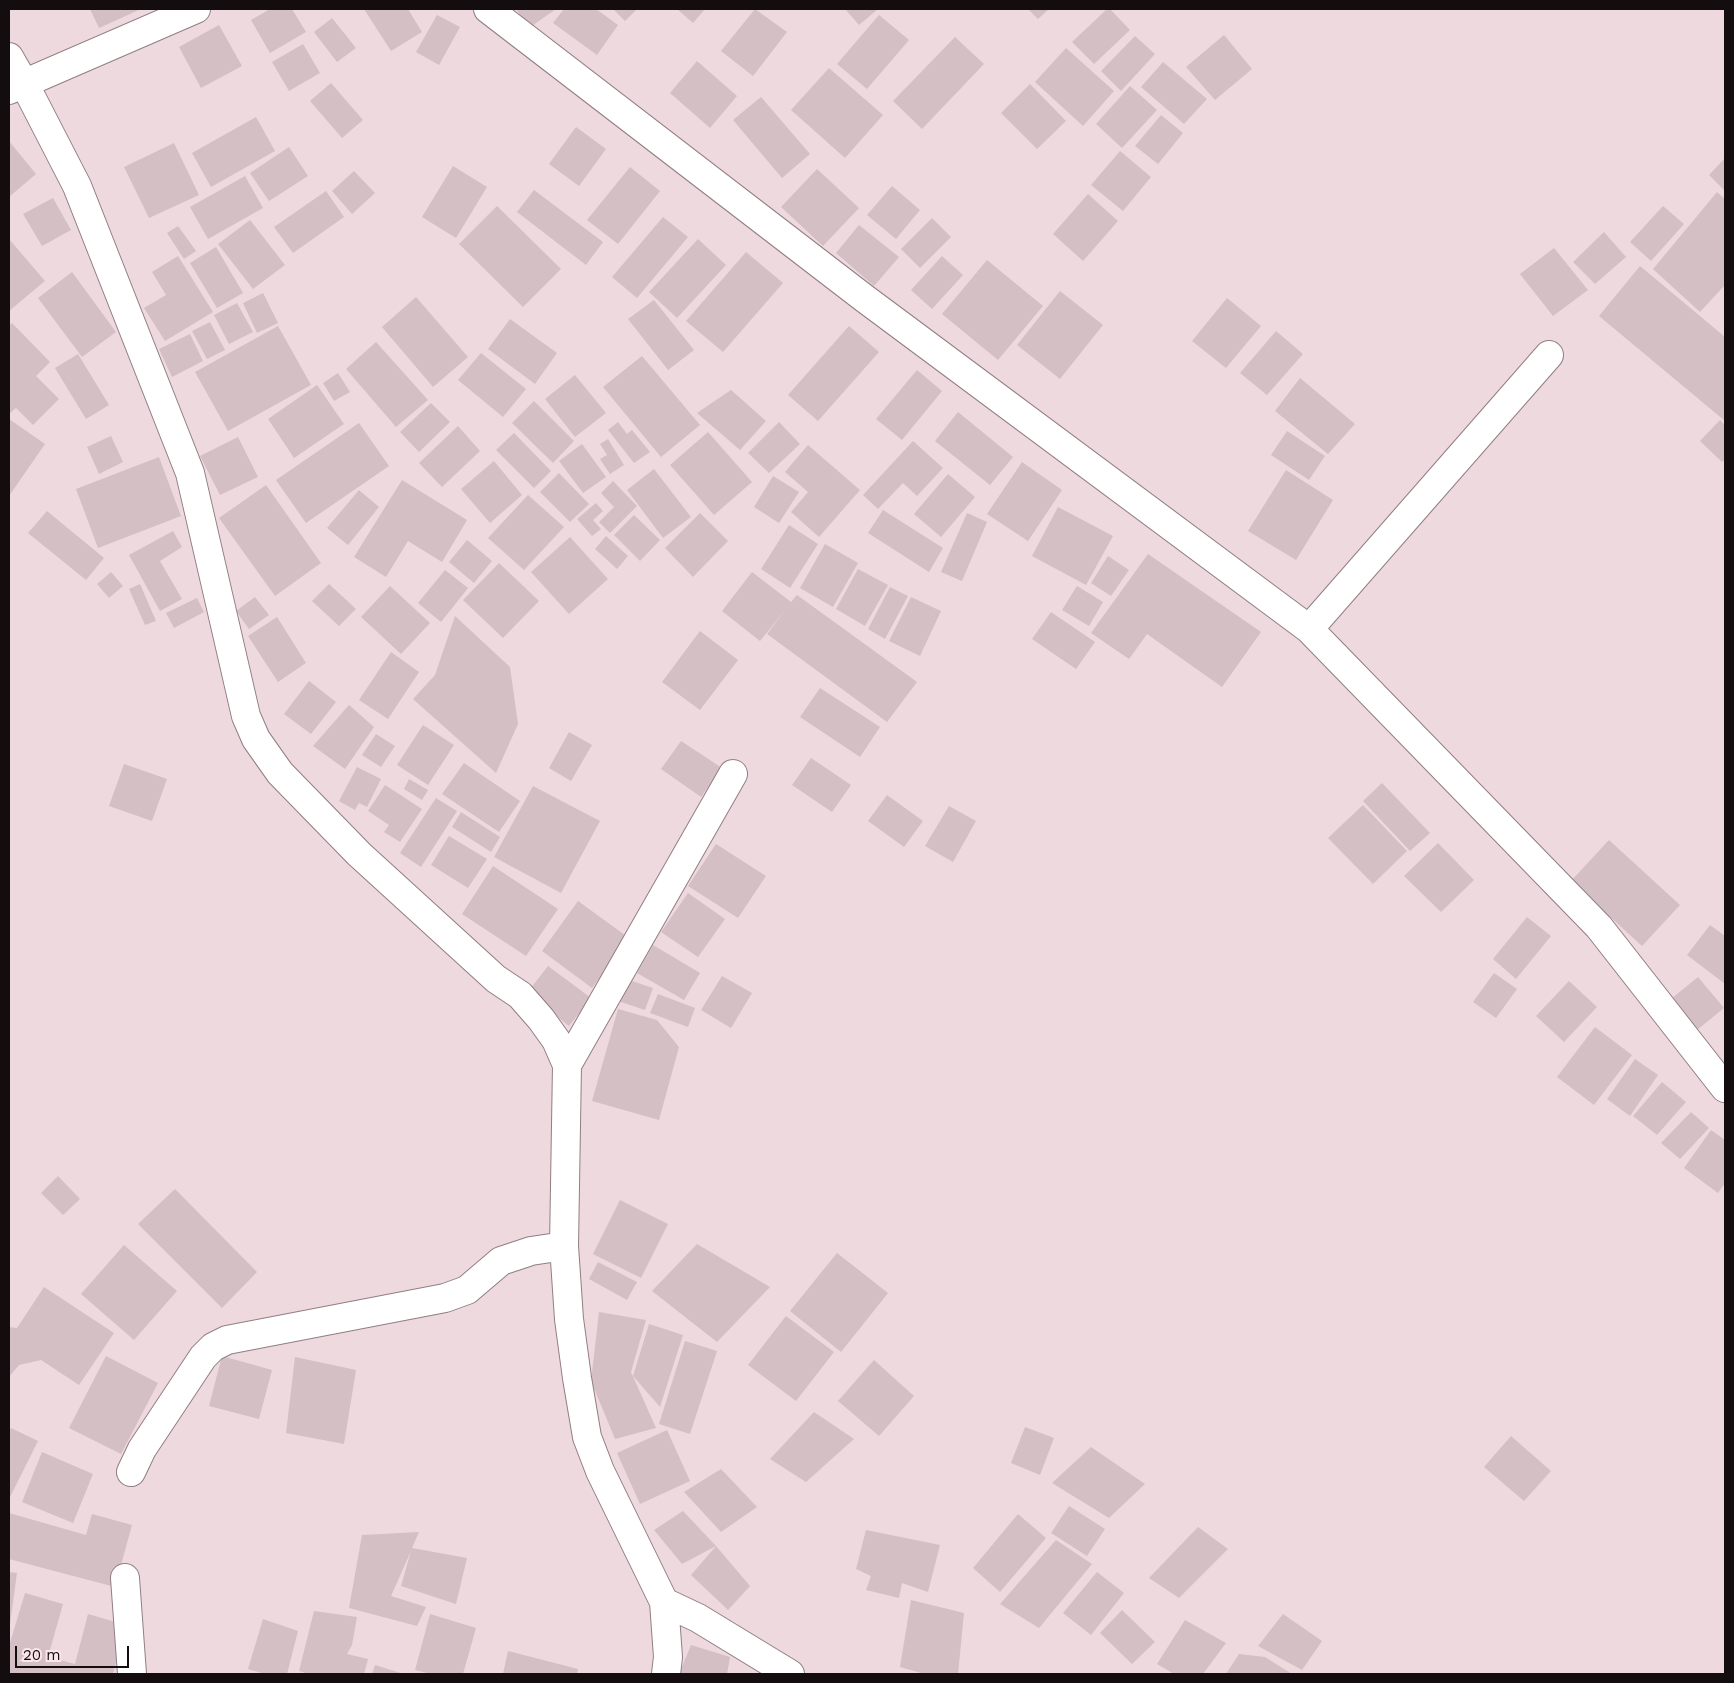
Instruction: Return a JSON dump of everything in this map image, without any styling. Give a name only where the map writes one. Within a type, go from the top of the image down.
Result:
[{"type":"street","points":[[16,87],[196,9]]},
{"type":"street","points":[[488,9],[864,298],[1309,629],[1599,927],[1725,1088]]},
{"type":"street","points":[[9,58],[16,87],[77,186],[190,473],[246,716],[256,739],[280,773],[360,854],[496,979],[520,995],[541,1018],[556,1040],[567,1065],[564,1246],[569,1319],[587,1437],[600,1471],[664,1602],[668,1657],[666,1674]]},
{"type":"street","points":[[1309,629],[1550,355]]},
{"type":"street","points":[[567,1065],[733,774]]},
{"type":"street","points":[[131,1472],[142,1449],[202,1357],[213,1348],[228,1340],[445,1298],[468,1290],[502,1260],[531,1251],[564,1246]]},
{"type":"street","points":[[125,1578],[132,1674]]},
{"type":"street","points":[[664,1602],[698,1618],[790,1674]]},
{"type":"building","points":[[90,9],[141,9],[99,28]]},
{"type":"building","points":[[270,9],[292,9],[306,32],[270,53],[251,20]]},
{"type":"building","points":[[364,9],[408,9],[422,32],[391,51]]},
{"type":"building","points":[[516,9],[556,9],[529,28]]},
{"type":"building","points":[[564,9],[596,9],[618,25],[597,55],[553,23]]},
{"type":"building","points":[[613,9],[637,9],[625,21]]},
{"type":"building","points":[[677,9],[705,9],[693,23]]},
{"type":"building","points":[[755,9],[787,32],[753,76],[721,51]]},
{"type":"building","points":[[845,9],[878,9],[859,25]]},
{"type":"building","points":[[1028,9],[1049,9],[1038,19]]},
{"type":"building","points":[[1107,9],[1110,9],[1130,30],[1094,64],[1072,42]]},
{"type":"building","points":[[437,15],[460,27],[439,65],[416,52]]},
{"type":"building","points":[[879,15],[909,40],[867,89],[837,64]]},
{"type":"building","points":[[332,18],[356,48],[337,62],[314,32]]},
{"type":"building","points":[[219,25],[242,66],[201,88],[179,47]]},
{"type":"building","points":[[1224,35],[1252,69],[1215,100],[1186,67]]},
{"type":"building","points":[[1135,36],[1155,54],[1121,91],[1101,71]]},
{"type":"building","points":[[955,37],[984,64],[922,129],[893,101]]},
{"type":"building","points":[[303,44],[320,73],[289,91],[272,62]]},
{"type":"building","points":[[1066,48],[1114,91],[1083,126],[1035,82]]},
{"type":"building","points":[[697,61],[737,96],[710,128],[670,93]]},
{"type":"building","points":[[1163,62],[1207,99],[1184,124],[1141,87]]},
{"type":"building","points":[[829,68],[883,115],[845,158],[791,110]]},
{"type":"building","points":[[331,83],[363,120],[342,138],[310,101]]},
{"type":"building","points":[[1030,84],[1066,121],[1037,149],[1001,113]]},
{"type":"building","points":[[1130,86],[1157,110],[1122,148],[1096,124]]},
{"type":"building","points":[[761,97],[810,154],[782,178],[733,120]]},
{"type":"building","points":[[1161,115],[1183,133],[1158,164],[1135,146]]},
{"type":"building","points":[[256,117],[275,151],[211,187],[192,153]]},
{"type":"building","points":[[576,127],[606,149],[579,186],[549,164]]},
{"type":"building","points":[[9,141],[36,174],[9,197]]},
{"type":"building","points":[[174,143],[199,195],[149,218],[124,167]]},
{"type":"building","points":[[289,147],[308,176],[269,201],[250,173]]},
{"type":"building","points":[[1120,151],[1151,177],[1123,211],[1091,185]]},
{"type":"building","points":[[1725,158],[1725,191],[1709,175]]},
{"type":"building","points":[[453,166],[487,187],[456,238],[422,217]]},
{"type":"building","points":[[630,167],[660,191],[618,244],[587,220]]},
{"type":"building","points":[[817,169],[859,208],[823,246],[781,207]]},
{"type":"building","points":[[354,171],[375,193],[352,214],[332,191]]},
{"type":"building","points":[[245,176],[263,208],[208,239],[190,207]]},
{"type":"building","points":[[892,186],[920,210],[896,239],[867,215]]},
{"type":"building","points":[[534,190],[603,242],[586,265],[517,212]]},
{"type":"building","points":[[326,191],[344,217],[293,253],[274,227]]},
{"type":"building","points":[[1717,192],[1725,199],[1725,285],[1700,312],[1653,269]]},
{"type":"building","points":[[1088,194],[1118,221],[1083,261],[1053,234]]},
{"type":"building","points":[[53,198],[71,230],[42,246],[23,214]]},
{"type":"building","points":[[497,206],[561,269],[523,307],[459,244]]},
{"type":"building","points":[[1663,206],[1684,224],[1651,261],[1630,242]]},
{"type":"building","points":[[663,217],[688,237],[637,298],[612,277]]},
{"type":"building","points":[[932,218],[951,237],[920,268],[901,249]]},
{"type":"building","points":[[250,220],[285,265],[253,289],[218,244]]},
{"type":"building","points":[[859,225],[899,257],[874,286],[836,253]]},
{"type":"building","points":[[178,226],[196,251],[184,259],[167,233]]},
{"type":"building","points":[[1604,232],[1626,257],[1595,284],[1573,262]]},
{"type":"building","points":[[9,239],[45,281],[9,311]]},
{"type":"building","points":[[698,239],[726,265],[677,318],[649,292]]},
{"type":"building","points":[[216,247],[243,293],[217,308],[190,263]]},
{"type":"building","points":[[1554,248],[1588,290],[1553,316],[1520,274]]},
{"type":"building","points":[[746,252],[783,283],[723,352],[686,321]]},
{"type":"building","points":[[178,256],[213,312],[165,341],[144,308],[166,295],[152,272]]},
{"type":"building","points":[[942,256],[963,275],[932,309],[911,290]]},
{"type":"building","points":[[987,260],[1043,306],[998,360],[942,314]]},
{"type":"building","points":[[1640,266],[1725,337],[1725,421],[1599,316]]},
{"type":"building","points":[[72,272],[116,332],[82,357],[38,298]]},
{"type":"building","points":[[1060,291],[1103,325],[1060,379],[1017,345]]},
{"type":"building","points":[[263,293],[278,323],[257,333],[243,303]]},
{"type":"building","points":[[416,297],[468,357],[433,387],[382,327]]},
{"type":"building","points":[[1227,298],[1261,326],[1226,368],[1192,341]]},
{"type":"building","points":[[654,300],[694,350],[668,370],[628,319]]},
{"type":"building","points":[[237,303],[253,332],[229,344],[214,315]]},
{"type":"building","points":[[510,319],[557,353],[535,384],[488,349]]},
{"type":"building","points":[[210,322],[225,350],[207,359],[192,331]]},
{"type":"building","points":[[12,323],[50,362],[36,376],[59,399],[33,425],[16,408],[9,414],[9,326]]},
{"type":"building","points":[[278,326],[311,385],[228,431],[195,372]]},
{"type":"building","points":[[849,326],[879,352],[818,421],[788,395]]},
{"type":"building","points":[[1276,331],[1303,354],[1267,395],[1240,373]]},
{"type":"building","points":[[190,334],[203,361],[172,377],[159,349]]},
{"type":"building","points":[[376,342],[428,400],[396,427],[346,369]]},
{"type":"building","points":[[481,353],[526,389],[503,417],[458,380]]},
{"type":"building","points":[[78,354],[109,405],[86,419],[55,368]]},
{"type":"building","points":[[642,356],[700,425],[661,457],[603,387]]},
{"type":"building","points":[[917,370],[942,391],[902,440],[876,419]]},
{"type":"building","points":[[338,373],[350,392],[334,401],[323,383]]},
{"type":"building","points":[[575,375],[606,413],[575,437],[545,399]]},
{"type":"building","points":[[1300,378],[1355,424],[1328,454],[1275,411]]},
{"type":"building","points":[[317,385],[344,424],[294,458],[268,419]]},
{"type":"building","points":[[731,390],[766,421],[740,450],[697,413]]},
{"type":"building","points":[[534,401],[574,441],[553,463],[512,423]]},
{"type":"building","points":[[431,403],[450,422],[419,452],[400,432]]},
{"type":"building","points":[[958,412],[1013,457],[990,485],[935,441]]},
{"type":"building","points":[[9,419],[45,444],[9,496]]},
{"type":"building","points":[[1720,420],[1725,425],[1725,459],[1722,462],[1700,441]]},
{"type":"building","points":[[618,422],[627,434],[632,430],[650,452],[634,463],[608,430]]},
{"type":"building","points":[[779,422],[800,444],[769,473],[748,453]]},
{"type":"building","points":[[359,423],[389,466],[306,523],[276,480]]},
{"type":"building","points":[[458,426],[480,451],[442,487],[419,463]]},
{"type":"building","points":[[1287,431],[1325,456],[1309,480],[1271,455]]},
{"type":"building","points":[[708,432],[752,482],[714,515],[670,465]]},
{"type":"building","points":[[514,433],[551,471],[534,488],[496,450]]},
{"type":"building","points":[[111,436],[123,462],[99,474],[87,447]]},
{"type":"building","points":[[238,437],[258,477],[220,495],[200,456]]},
{"type":"building","points":[[608,439],[624,465],[610,474],[600,459],[607,455],[600,444]]},
{"type":"building","points":[[913,441],[943,468],[917,496],[903,483],[878,509],[863,495]]},
{"type":"building","points":[[582,444],[606,477],[583,493],[559,461]]},
{"type":"building","points":[[808,445],[860,490],[819,537],[791,512],[808,492],[785,472]]},
{"type":"building","points":[[159,457],[181,516],[98,548],[76,489]]},
{"type":"building","points":[[494,461],[522,495],[490,523],[461,489]]},
{"type":"building","points":[[1022,462],[1062,490],[1028,541],[987,514]]},
{"type":"building","points":[[654,469],[691,517],[663,538],[627,490]]},
{"type":"building","points":[[1286,470],[1333,500],[1296,560],[1248,531]]},
{"type":"building","points":[[559,473],[589,504],[570,522],[540,492]]},
{"type":"building","points":[[948,474],[975,497],[941,537],[914,514]]},
{"type":"building","points":[[773,476],[799,492],[779,523],[754,507]]},
{"type":"building","points":[[402,480],[467,520],[442,562],[408,541],[386,577],[354,557]]},
{"type":"building","points":[[613,481],[637,506],[610,533],[599,522],[614,507],[601,493]]},
{"type":"building","points":[[266,485],[321,563],[275,596],[219,518]]},
{"type":"building","points":[[359,490],[379,507],[348,545],[327,528]]},
{"type":"building","points":[[528,495],[564,527],[524,570],[488,538]]},
{"type":"building","points":[[596,503],[603,511],[593,520],[601,529],[592,536],[577,519]]},
{"type":"building","points":[[1058,507],[1113,536],[1086,585],[1032,556]]},
{"type":"building","points":[[883,510],[943,548],[929,572],[868,533]]},
{"type":"building","points":[[47,511],[104,558],[86,580],[28,533]]},
{"type":"building","points":[[700,513],[728,541],[693,577],[665,548]]},
{"type":"building","points":[[967,513],[987,522],[962,581],[941,572]]},
{"type":"building","points":[[634,515],[660,540],[640,561],[614,535]]},
{"type":"building","points":[[789,525],[818,544],[790,588],[761,569]]},
{"type":"building","points":[[173,531],[182,547],[160,561],[182,599],[160,611],[129,555]]},
{"type":"building","points":[[606,536],[628,556],[617,569],[595,549]]},
{"type":"building","points":[[570,537],[608,579],[569,614],[531,572]]},
{"type":"building","points":[[467,540],[492,561],[474,583],[449,562]]},
{"type":"building","points":[[825,544],[858,563],[833,607],[800,588]]},
{"type":"building","points":[[1148,554],[1261,632],[1222,687],[1147,634],[1129,659],[1091,633]]},
{"type":"building","points":[[1108,556],[1129,570],[1111,596],[1091,583]]},
{"type":"building","points":[[499,563],[539,601],[503,638],[463,600]]},
{"type":"building","points":[[858,569],[888,585],[865,626],[836,609]]},
{"type":"building","points":[[445,570],[468,588],[441,622],[418,603]]},
{"type":"building","points":[[111,572],[123,586],[109,598],[97,584]]},
{"type":"building","points":[[752,572],[791,602],[797,595],[917,682],[887,722],[767,634],[786,609],[760,641],[722,611]]},
{"type":"building","points":[[140,584],[156,621],[145,625],[129,589]]},
{"type":"building","points":[[329,584],[356,609],[339,626],[312,601]]},
{"type":"building","points":[[390,586],[430,623],[401,654],[361,617]]},
{"type":"building","points":[[1077,586],[1103,602],[1089,626],[1062,610]]},
{"type":"building","points":[[890,587],[908,596],[885,639],[868,629]]},
{"type":"building","points":[[255,597],[269,615],[249,629],[236,611]]},
{"type":"building","points":[[911,597],[941,611],[920,656],[889,641]]},
{"type":"building","points":[[197,598],[204,612],[174,628],[166,613]]},
{"type":"building","points":[[1051,612],[1095,642],[1076,669],[1032,639]]},
{"type":"building","points":[[455,616],[510,667],[518,724],[496,773],[413,699],[435,675]]},
{"type":"building","points":[[277,617],[306,663],[278,682],[248,636]]},
{"type":"building","points":[[700,631],[738,660],[700,710],[662,682]]},
{"type":"building","points":[[391,652],[419,672],[388,719],[359,700]]},
{"type":"building","points":[[309,681],[336,702],[311,734],[284,714]]},
{"type":"building","points":[[820,688],[880,727],[860,757],[800,717]]},
{"type":"building","points":[[349,705],[374,727],[345,769],[313,746]]},
{"type":"building","points":[[423,725],[454,745],[428,785],[397,765]]},
{"type":"building","points":[[569,732],[592,745],[571,781],[549,768]]},
{"type":"building","points":[[376,734],[395,746],[381,767],[362,755]]},
{"type":"building","points":[[681,741],[722,768],[701,797],[661,769]]},
{"type":"building","points":[[811,758],[851,785],[832,812],[792,785]]},
{"type":"building","points":[[464,763],[520,801],[499,832],[442,794]]},
{"type":"building","points":[[124,764],[167,779],[152,821],[109,806]]},
{"type":"building","points":[[357,767],[381,779],[367,807],[359,803],[355,810],[339,801]]},
{"type":"building","points":[[409,779],[428,790],[422,800],[404,789]]},
{"type":"building","points":[[1382,783],[1430,833],[1410,851],[1363,801]]},
{"type":"building","points":[[385,785],[422,809],[400,842],[384,832],[389,825],[368,811]]},
{"type":"building","points":[[533,786],[600,821],[561,893],[494,857]]},
{"type":"building","points":[[887,795],[923,821],[904,847],[868,821]]},
{"type":"building","points":[[436,798],[457,811],[421,867],[400,853]]},
{"type":"building","points":[[1363,805],[1407,851],[1373,884],[1328,838]]},
{"type":"building","points":[[949,806],[976,821],[953,862],[925,846]]},
{"type":"building","points":[[461,812],[500,837],[491,852],[452,827]]},
{"type":"building","points":[[449,836],[487,859],[468,888],[431,865]]},
{"type":"building","points":[[1609,840],[1680,905],[1642,946],[1571,881]]},
{"type":"building","points":[[1438,843],[1474,880],[1441,912],[1404,876]]},
{"type":"building","points":[[716,844],[766,876],[738,918],[688,886]]},
{"type":"building","points":[[493,866],[558,909],[526,956],[462,914]]},
{"type":"building","points":[[688,893],[725,919],[698,957],[661,932]]},
{"type":"building","points":[[578,901],[629,938],[592,988],[542,951]]},
{"type":"building","points":[[1527,917],[1551,936],[1516,979],[1493,959]]},
{"type":"building","points":[[1710,925],[1725,936],[1725,984],[1687,955]]},
{"type":"building","points":[[653,945],[700,973],[684,1000],[637,973]]},
{"type":"building","points":[[548,966],[591,998],[569,1026],[527,993]]},
{"type":"building","points":[[1494,973],[1517,989],[1496,1018],[1473,1002]]},
{"type":"building","points":[[722,976],[752,993],[731,1028],[701,1010]]},
{"type":"building","points":[[1698,977],[1724,1008],[1697,1030],[1671,999]]},
{"type":"building","points":[[623,978],[653,988],[645,1010],[615,1000]]},
{"type":"building","points":[[1569,981],[1597,1007],[1564,1042],[1536,1016]]},
{"type":"building","points":[[658,994],[695,1008],[688,1027],[650,1013]]},
{"type":"building","points":[[618,1009],[657,1020],[679,1047],[659,1120],[592,1101]]},
{"type":"building","points":[[1595,1027],[1632,1055],[1594,1105],[1557,1077]]},
{"type":"building","points":[[1635,1059],[1658,1075],[1630,1116],[1607,1099]]},
{"type":"building","points":[[1662,1082],[1686,1102],[1657,1135],[1633,1116]]},
{"type":"building","points":[[1691,1112],[1709,1128],[1680,1159],[1661,1143]]},
{"type":"building","points":[[1711,1130],[1725,1140],[1725,1183],[1718,1193],[1684,1168]]},
{"type":"building","points":[[58,1176],[80,1199],[63,1215],[41,1193]]},
{"type":"building","points":[[175,1189],[257,1272],[222,1308],[138,1224]]},
{"type":"building","points":[[620,1200],[668,1224],[641,1278],[593,1254]]},
{"type":"building","points":[[697,1244],[770,1287],[717,1342],[652,1291]]},
{"type":"building","points":[[124,1245],[177,1291],[134,1340],[81,1294]]},
{"type":"building","points":[[837,1253],[888,1293],[841,1352],[790,1311]]},
{"type":"building","points":[[598,1262],[637,1282],[627,1300],[589,1279]]},
{"type":"building","points":[[44,1287],[114,1333],[79,1385],[41,1360],[19,1365],[9,1377],[9,1327],[17,1328]]},
{"type":"building","points":[[599,1312],[646,1320],[631,1372],[656,1428],[615,1439],[591,1381]]},
{"type":"building","points":[[786,1316],[834,1352],[796,1401],[748,1365]]},
{"type":"building","points":[[649,1324],[683,1335],[660,1407],[633,1376]]},
{"type":"building","points":[[685,1341],[717,1351],[690,1434],[659,1424]]},
{"type":"building","points":[[106,1356],[158,1383],[121,1454],[69,1428]]},
{"type":"building","points":[[222,1356],[272,1370],[259,1419],[209,1406]]},
{"type":"building","points":[[295,1357],[356,1370],[344,1444],[286,1433]]},
{"type":"building","points":[[874,1360],[914,1396],[879,1436],[838,1401]]},
{"type":"building","points":[[814,1412],[854,1439],[806,1482],[770,1459]]},
{"type":"building","points":[[1025,1427],[1054,1438],[1040,1475],[1011,1463]]},
{"type":"building","points":[[11,1428],[38,1441],[9,1499],[9,1432]]},
{"type":"building","points":[[667,1430],[690,1481],[640,1504],[617,1453]]},
{"type":"building","points":[[1511,1436],[1551,1471],[1524,1501],[1484,1467]]},
{"type":"building","points":[[1091,1447],[1145,1484],[1109,1518],[1052,1483]]},
{"type":"building","points":[[42,1452],[93,1474],[73,1523],[22,1502]]},
{"type":"building","points":[[721,1469],[757,1507],[721,1532],[684,1492]]},
{"type":"building","points":[[1069,1506],[1105,1529],[1087,1556],[1051,1533]]},
{"type":"building","points":[[683,1511],[716,1546],[682,1564],[654,1530]]},
{"type":"building","points":[[9,1513],[86,1535],[92,1514],[132,1525],[115,1587],[9,1559]]},
{"type":"building","points":[[1018,1514],[1046,1538],[1000,1592],[973,1568]]},
{"type":"building","points":[[1198,1527],[1228,1549],[1179,1598],[1149,1578]]},
{"type":"building","points":[[866,1530],[940,1545],[928,1592],[902,1583],[899,1598],[866,1590],[871,1576],[856,1569]]},
{"type":"building","points":[[419,1532],[412,1548],[467,1558],[456,1604],[401,1586],[411,1551],[391,1596],[426,1607],[417,1626],[349,1608],[362,1535]]},
{"type":"building","points":[[1056,1540],[1092,1564],[1039,1628],[1000,1604]]},
{"type":"building","points":[[716,1546],[750,1586],[728,1610],[691,1575]]},
{"type":"building","points":[[9,1572],[17,1573],[10,1624],[9,1623]]},
{"type":"building","points":[[1097,1572],[1124,1593],[1091,1635],[1063,1613]]},
{"type":"building","points":[[25,1593],[63,1604],[48,1657],[75,1664],[88,1614],[126,1625],[113,1674],[9,1674],[9,1646]]},
{"type":"building","points":[[911,1600],[964,1613],[958,1674],[925,1674],[900,1667]]},
{"type":"building","points":[[1122,1610],[1155,1642],[1132,1664],[1100,1633]]},
{"type":"building","points":[[314,1611],[357,1617],[352,1645],[347,1654],[368,1659],[364,1674],[309,1674],[299,1671]]},
{"type":"building","points":[[430,1614],[476,1628],[463,1674],[431,1674],[415,1670]]},
{"type":"building","points":[[1283,1614],[1322,1641],[1302,1670],[1258,1646]]},
{"type":"building","points":[[263,1619],[298,1631],[287,1674],[265,1674],[248,1669]]},
{"type":"building","points":[[1185,1620],[1226,1643],[1203,1674],[1174,1674],[1157,1664]]},
{"type":"building","points":[[691,1645],[730,1657],[727,1674],[679,1674]]},
{"type":"building","points":[[508,1651],[578,1669],[577,1674],[503,1674]]},
{"type":"building","points":[[1239,1654],[1265,1657],[1292,1674],[1226,1674]]},
{"type":"building","points":[[375,1665],[404,1674],[372,1674]]}]
